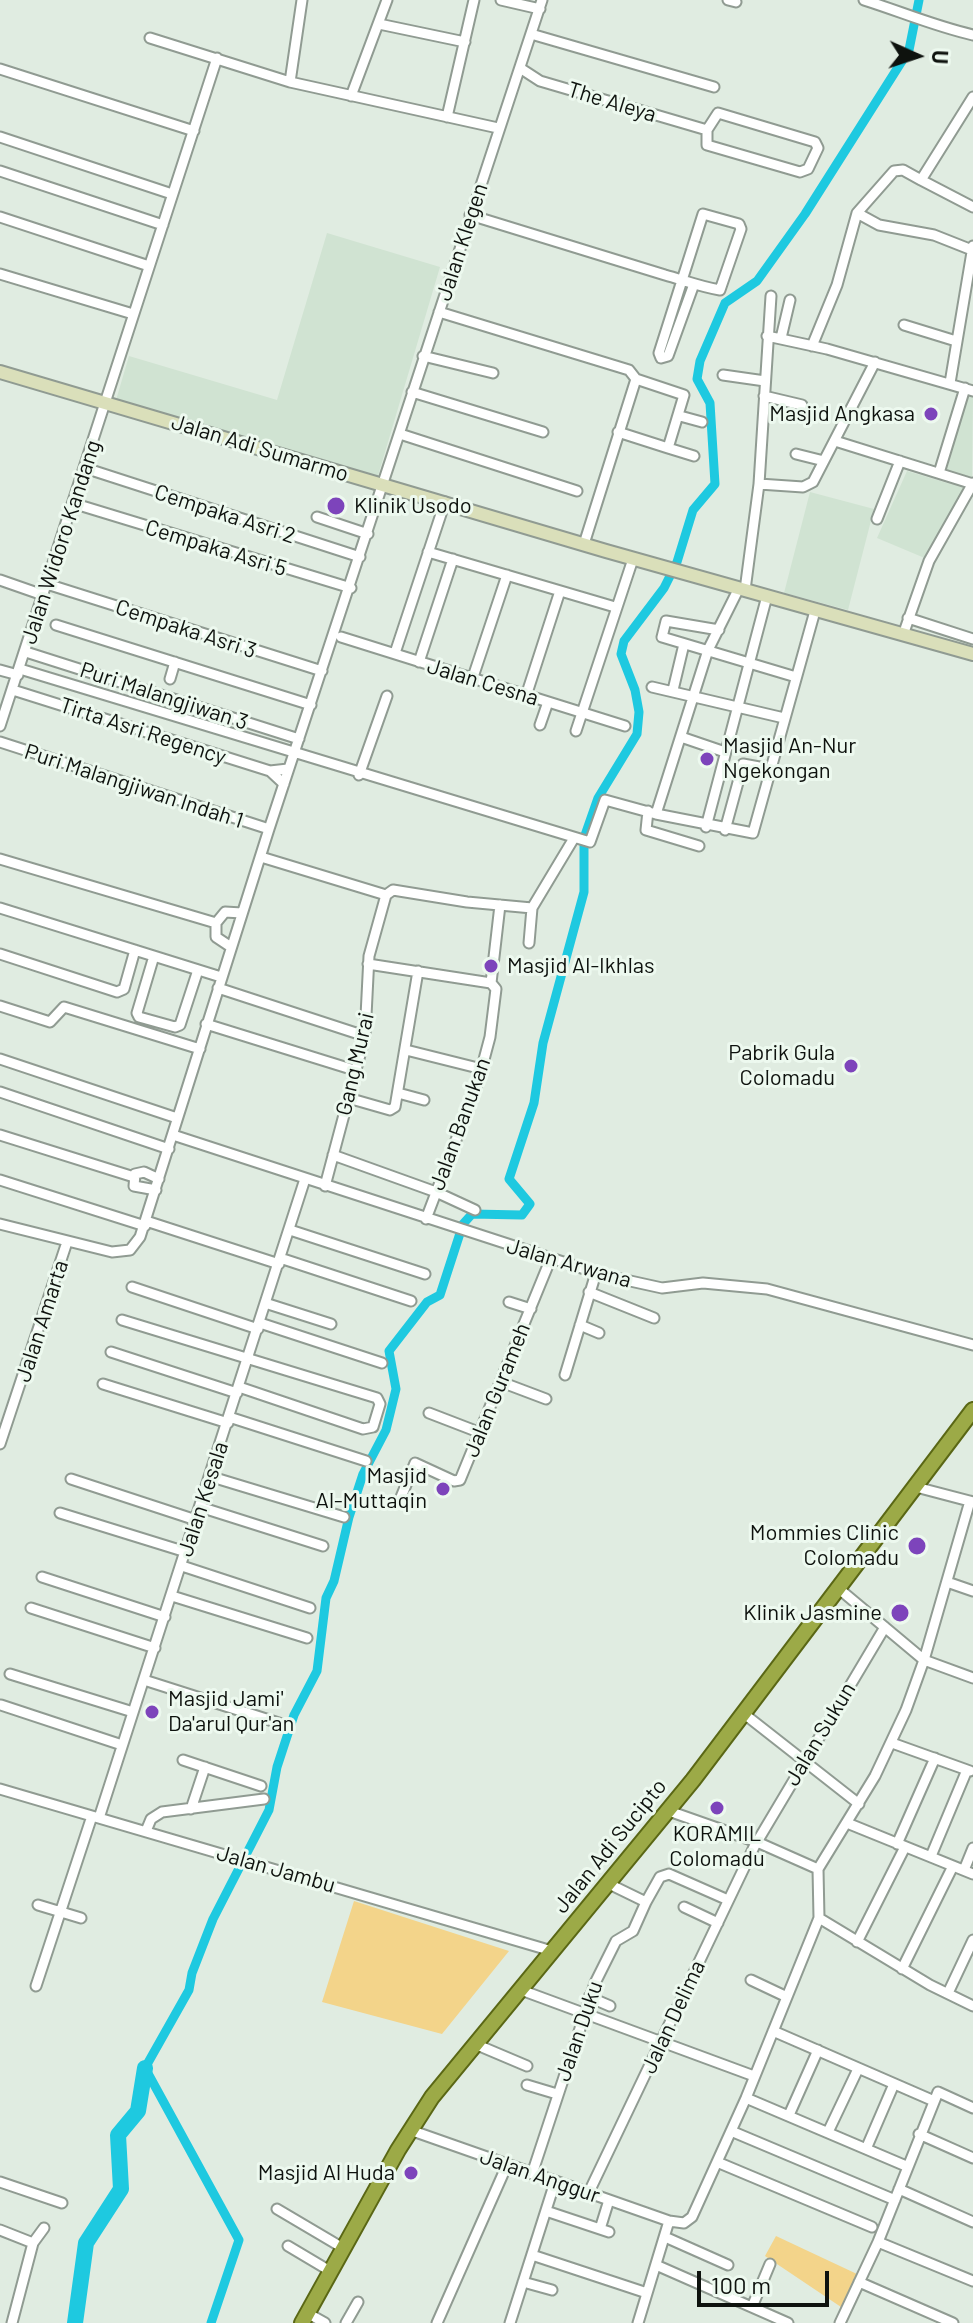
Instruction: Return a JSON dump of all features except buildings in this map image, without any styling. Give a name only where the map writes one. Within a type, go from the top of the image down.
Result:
[{"type":"highway","name":"Jalan Adi Sucipto","points":[[304,2318],[410,2130],[475,2044],[743,1713],[973,1410]]},
{"type":"main road","name":"Jalan Adi Sumarmo","points":[[0,372],[633,559],[973,654]]},
{"type":"street","points":[[290,82],[302,0]]},
{"type":"street","points":[[351,96],[387,0]]},
{"type":"street","points":[[447,117],[474,0]]},
{"type":"street","points":[[501,0],[541,4]]},
{"type":"street","points":[[864,0],[973,35]]},
{"type":"street","name":"Jalan Klegen","points":[[145,1224],[288,769],[351,588],[423,356],[541,4]]},
{"type":"street","points":[[379,24],[465,42]]},
{"type":"street","points":[[531,34],[714,87]]},
{"type":"street","points":[[150,38],[290,82],[498,128]]},
{"type":"street","name":"Jalan Widoro Kandang","points":[[0,726],[4,701],[19,672],[217,58]]},
{"type":"street","name":"The Aleya","points":[[520,68],[540,81],[707,130]]},
{"type":"street","points":[[0,69],[194,131]]},
{"type":"street","points":[[921,180],[973,97]]},
{"type":"street","name":"The Aleya","points":[[722,113],[815,142],[818,148],[808,169],[800,172],[707,145],[707,130],[714,114],[722,113]]},
{"type":"street","points":[[0,137],[172,194]]},
{"type":"street","points":[[812,346],[837,285],[857,213],[894,171],[903,170],[973,207]]},
{"type":"street","points":[[0,171],[163,225]]},
{"type":"street","points":[[857,213],[879,225],[934,235],[972,248],[950,383]]},
{"type":"street","points":[[470,215],[682,280],[694,284],[723,288],[741,229],[739,224],[703,214],[682,280],[659,353],[661,358],[668,356],[694,284]]},
{"type":"street","points":[[0,217],[149,266]]},
{"type":"street","points":[[0,274],[133,314]]},
{"type":"street","points":[[699,846],[646,830],[681,737],[708,650],[742,589],[759,484],[771,296]]},
{"type":"street","points":[[781,338],[790,300]]},
{"type":"street","points":[[439,312],[629,370],[636,379],[684,395],[668,448]]},
{"type":"street","points":[[904,325],[956,341]]},
{"type":"street","points":[[767,336],[875,362],[969,390],[939,473]]},
{"type":"street","points":[[423,356],[493,373]]},
{"type":"street","points":[[759,484],[808,485],[835,441],[875,362]]},
{"type":"street","points":[[723,375],[765,381]]},
{"type":"street","points":[[584,544],[636,379]]},
{"type":"street","points":[[412,392],[543,432]]},
{"type":"street","points":[[764,396],[802,405]]},
{"type":"street","points":[[680,416],[702,422]]},
{"type":"street","points":[[618,432],[694,456]]},
{"type":"street","points":[[400,434],[577,491]]},
{"type":"street","points":[[835,441],[973,484],[929,561],[903,635]]},
{"type":"street","points":[[796,454],[824,461]]},
{"type":"street","points":[[877,519],[900,461]]},
{"type":"street","name":"Cempaka Asri 2","points":[[91,470],[360,557]]},
{"type":"street","points":[[395,653],[445,502]]},
{"type":"street","name":"Cempaka Asri 5","points":[[82,506],[351,588]]},
{"type":"street","points":[[317,517],[368,534]]},
{"type":"street","points":[[428,552],[615,607]]},
{"type":"street","points":[[419,662],[453,559]]},
{"type":"street","points":[[576,731],[633,559]]},
{"type":"street","points":[[472,680],[507,575]]},
{"type":"street","points":[[0,580],[43,595]]},
{"type":"street","name":"Cempaka Asri 3","points":[[50,585],[322,671]]},
{"type":"street","points":[[526,696],[560,591]]},
{"type":"street","points":[[706,827],[767,596]]},
{"type":"street","points":[[0,670],[19,672],[576,839],[590,842],[605,800],[706,827],[753,833],[815,611]]},
{"type":"street","points":[[908,618],[973,639]]},
{"type":"street","points":[[719,630],[665,622],[663,639],[796,677]]},
{"type":"street","points":[[56,625],[311,705]]},
{"type":"street","name":"Jalan Cesna","points":[[341,637],[625,726]]},
{"type":"street","points":[[673,690],[684,644]]},
{"type":"street","name":"Puri Malangjiwan 3","points":[[29,653],[299,739]]},
{"type":"street","points":[[170,679],[175,662]]},
{"type":"street","points":[[652,687],[694,694],[784,718]]},
{"type":"street","name":"Tirta Asri Regency","points":[[16,691],[270,771],[288,769]]},
{"type":"street","points":[[359,775],[387,696]]},
{"type":"street","points":[[540,725],[548,702]]},
{"type":"street","points":[[681,737],[725,752]]},
{"type":"street","name":"Puri Malangjiwan Indah 1","points":[[0,742],[269,829]]},
{"type":"street","points":[[725,830],[743,764],[770,769]]},
{"type":"street","name":"Tirta Asri Regency","points":[[270,771],[284,784]]},
{"type":"street","points":[[529,943],[532,908],[576,839]]},
{"type":"street","points":[[261,857],[386,895],[393,890],[406,890],[532,908]]},
{"type":"street","points":[[0,859],[216,923]]},
{"type":"street","name":"Gang Murai","points":[[325,1186],[365,1036],[368,964],[386,895]]},
{"type":"street","name":"Jalan Banukan","points":[[426,1219],[482,1069],[496,989],[491,983],[500,905]]},
{"type":"street","points":[[0,908],[221,977]]},
{"type":"street","points":[[231,947],[216,937],[216,923],[225,912],[242,913]]},
{"type":"street","points":[[0,954],[117,992],[124,989],[135,950]]},
{"type":"street","points":[[154,956],[137,1013],[139,1017],[180,1025],[198,970]]},
{"type":"street","points":[[368,964],[491,983]]},
{"type":"street","points":[[348,1098],[390,1110],[395,1107],[418,971]]},
{"type":"street","points":[[218,988],[365,1036]]},
{"type":"street","points":[[0,1006],[50,1022],[64,1007],[200,1049]]},
{"type":"street","points":[[206,1024],[351,1069]]},
{"type":"street","points":[[406,1050],[482,1069]]},
{"type":"street","points":[[0,1059],[177,1118]]},
{"type":"street","points":[[0,1092],[169,1149]]},
{"type":"street","points":[[398,1093],[424,1100]]},
{"type":"street","points":[[0,1135],[134,1177],[144,1172],[159,1179]]},
{"type":"street","name":"Jalan Arwana","points":[[173,1135],[468,1234],[596,1273],[662,1288],[703,1283],[767,1289],[973,1345]]},
{"type":"street","points":[[333,1155],[436,1192],[475,1210]]},
{"type":"street","points":[[134,1177],[134,1186],[156,1190]]},
{"type":"street","name":"Jalan Kesala","points":[[36,1986],[122,1745],[212,1477],[305,1179]]},
{"type":"street","points":[[0,1180],[411,1301]]},
{"type":"street","points":[[0,1225],[123,1253],[136,1244],[145,1224]]},
{"type":"street","points":[[290,1230],[425,1274]]},
{"type":"street","name":"Jalan Amarta","points":[[0,1444],[67,1242]]},
{"type":"street","name":"Jalan Gurameh","points":[[399,1502],[415,1463],[454,1481],[460,1480],[551,1258]]},
{"type":"street","points":[[565,1375],[596,1273]]},
{"type":"street","points":[[132,1287],[382,1363]]},
{"type":"street","points":[[589,1292],[654,1318]]},
{"type":"street","points":[[509,1302],[531,1309]]},
{"type":"street","points":[[265,1303],[331,1324]]},
{"type":"street","points":[[111,1352],[363,1429],[373,1427],[380,1407],[377,1398],[122,1320]]},
{"type":"street","points":[[580,1325],[599,1333]]},
{"type":"street","points":[[501,1382],[546,1399]]},
{"type":"street","points":[[103,1384],[366,1461]]},
{"type":"street","points":[[429,1413],[481,1433]]},
{"type":"street","points":[[212,1477],[344,1517]]},
{"type":"street","points":[[71,1479],[196,1520]]},
{"type":"street","points":[[638,2323],[669,2221],[684,2223],[692,2217],[746,2098],[819,1918],[821,1885],[818,1869],[859,1804],[892,1743],[924,1660],[971,1501],[916,1487]]},
{"type":"street","points":[[200,1507],[323,1546]]},
{"type":"street","points":[[60,1513],[186,1552]]},
{"type":"street","points":[[182,1566],[310,1608]]},
{"type":"street","points":[[42,1577],[165,1617]]},
{"type":"street","points":[[947,1582],[973,1591]]},
{"type":"street","points":[[838,1588],[924,1660],[973,1678]]},
{"type":"street","points":[[172,1596],[307,1638]]},
{"type":"street","points":[[31,1608],[155,1648]]},
{"type":"street","name":"Jalan Sukun","points":[[757,1842],[885,1627]]},
{"type":"street","points":[[10,1674],[133,1712]]},
{"type":"street","points":[[144,1680],[285,1725]]},
{"type":"street","points":[[1,1705],[122,1745]]},
{"type":"street","points":[[743,1713],[859,1804]]},
{"type":"street","points":[[892,1743],[970,1771],[931,1856]]},
{"type":"street","points":[[857,1942],[901,1845],[935,1758]]},
{"type":"street","points":[[183,1760],[261,1786]]},
{"type":"street","points":[[191,1809],[205,1767]]},
{"type":"street","name":"Jalan Jambu","points":[[0,1789],[552,1951]]},
{"type":"street","points":[[146,1831],[155,1815],[264,1799]]},
{"type":"street","points":[[666,1810],[757,1842],[818,1869]]},
{"type":"street","points":[[847,1823],[968,1872],[973,1848]]},
{"type":"street","name":"Jalan Delima","points":[[589,2192],[757,1842]]},
{"type":"street","points":[[902,1969],[953,1866]]},
{"type":"street","name":"Jalan Duku","points":[[532,2174],[589,1997],[611,1949],[621,1936],[630,1934],[636,1928],[660,1877],[669,1874],[728,1900]]},
{"type":"street","points":[[607,1883],[646,1902]]},
{"type":"street","points":[[38,1905],[81,1918]]},
{"type":"street","points":[[684,1907],[718,1923]]},
{"type":"street","points":[[819,1918],[902,1969],[973,2006]]},
{"type":"street","points":[[948,1993],[973,1940]]},
{"type":"street","points":[[751,1980],[787,1997]]},
{"type":"street","points":[[521,1990],[754,2076]]},
{"type":"street","points":[[589,1997],[610,2006]]},
{"type":"street","points":[[773,2031],[894,2084],[973,2108]]},
{"type":"street","points":[[475,2044],[527,2066]]},
{"type":"street","points":[[789,2115],[818,2050]]},
{"type":"street","points":[[828,2132],[858,2069]]},
{"type":"street","points":[[866,2149],[894,2084]]},
{"type":"street","points":[[527,2085],[557,2094]]},
{"type":"street","points":[[840,2323],[878,2242],[936,2096]]},
{"type":"street","points":[[746,2098],[906,2166]]},
{"type":"street","name":"Jalan Anggur","points":[[410,2130],[669,2221]]},
{"type":"street","points":[[731,2131],[895,2200]]},
{"type":"street","points":[[919,2134],[973,2158]]},
{"type":"street","points":[[717,2162],[872,2227]]},
{"type":"street","points":[[437,2323],[507,2165]]},
{"type":"street","points":[[0,2182],[62,2203]]},
{"type":"street","points":[[510,2323],[555,2182]]},
{"type":"street","points":[[899,2189],[973,2222]]},
{"type":"street","points":[[546,2211],[605,2231],[609,2200]]},
{"type":"street","points":[[277,2209],[343,2248]]},
{"type":"street","points":[[12,2323],[33,2243],[44,2228]]},
{"type":"street","points":[[0,2230],[33,2243]]},
{"type":"street","points":[[665,2237],[728,2265]]},
{"type":"street","points":[[878,2242],[973,2281]]},
{"type":"street","points":[[288,2246],[330,2271]]},
{"type":"street","points":[[532,2255],[647,2293]]},
{"type":"street","points":[[752,2307],[770,2264]]},
{"type":"street","points":[[656,2265],[788,2323]]},
{"type":"street","points":[[523,2282],[552,2290]]},
{"type":"street","points":[[859,2282],[953,2323]]},
{"type":"street","points":[[346,2323],[358,2302]]},
{"type":"street","points":[[304,2318],[325,2323]]},
{"type":"shaded area","points":[[327,233],[440,267],[377,479],[116,400],[129,356],[277,400]]},
{"type":"shaded area","points":[[966,392],[973,394],[972,481],[942,472]]},
{"type":"shaded area","points":[[907,471],[964,488],[927,559],[877,538]]},
{"type":"shaded area","points":[[810,492],[874,509],[848,610],[784,593]]},
{"type":"shaded area","points":[[354,1901],[509,1951],[442,2034],[322,2002]]},
{"type":"shaded area","points":[[776,2236],[857,2274],[841,2307],[765,2256]]},
{"type":"waterway","points":[[211,2323],[239,2240],[145,2068],[189,1990],[192,1973],[213,1919],[269,1810],[277,1767],[294,1715],[317,1671],[326,1598],[334,1581],[363,1474],[386,1430],[396,1389],[389,1351],[427,1302],[440,1295],[463,1224],[472,1214],[522,1215],[530,1204],[509,1179],[534,1103],[543,1043],[584,892],[584,838],[598,798],[637,734],[639,712],[635,690],[621,654],[624,641],[664,588],[677,562],[693,510],[715,484],[710,403],[697,379],[700,361],[725,303],[757,281],[805,214],[909,50],[919,0]]},
{"type":"waterway","points":[[75,2323],[86,2243],[121,2189],[118,2135],[138,2111],[145,2068]]},
{"type":"place","name":"Masjid Angkasa","points":[[931,414]]},
{"type":"place","name":"Klinik Usodo","points":[[336,506]]},
{"type":"place","name":"Masjid An-Nur Ngekongan","points":[[707,759]]},
{"type":"place","name":"Masjid Al-Ikhlas","points":[[491,966]]},
{"type":"place","name":"Pabrik Gula Colomadu","points":[[851,1066]]},
{"type":"place","name":"Masjid Al-Muttaqin","points":[[443,1489]]},
{"type":"place","name":"Mommies Clinic Colomadu","points":[[917,1546]]},
{"type":"place","name":"Klinik Jasmine","points":[[900,1613]]},
{"type":"place","name":"Masjid Jami' Da'arul Qur'an","points":[[152,1712]]},
{"type":"place","name":"KORAMIL Colomadu","points":[[717,1808]]},
{"type":"place","name":"Masjid Al Huda","points":[[411,2173]]}]
